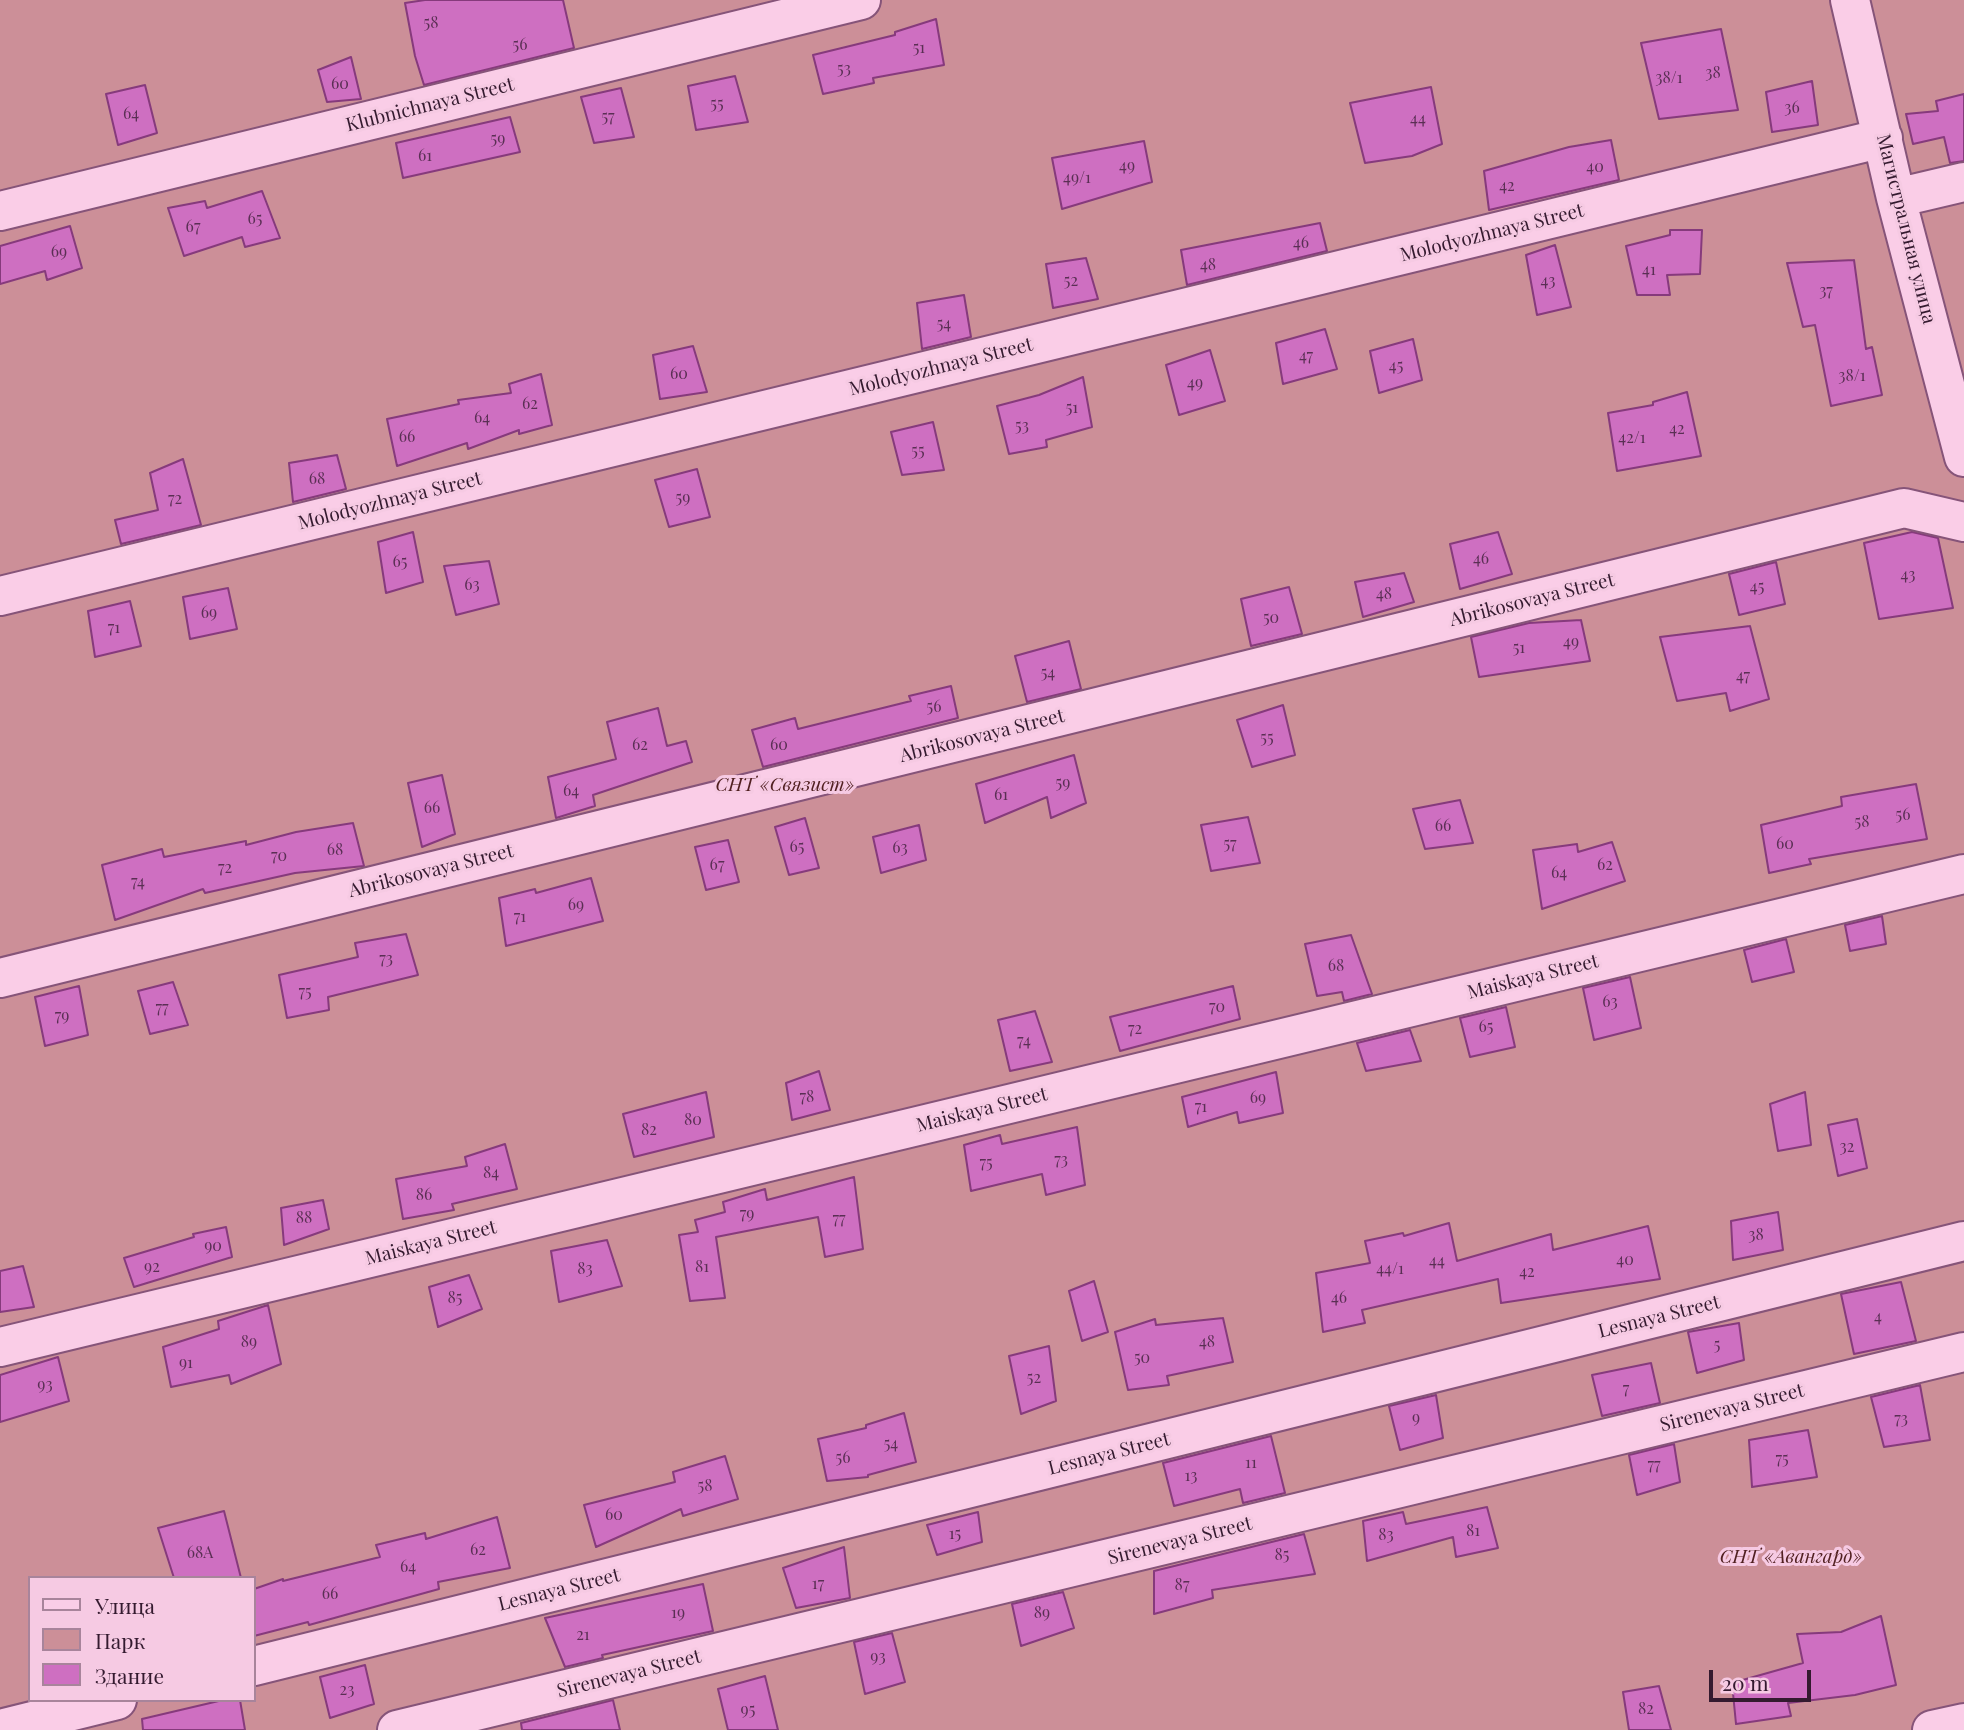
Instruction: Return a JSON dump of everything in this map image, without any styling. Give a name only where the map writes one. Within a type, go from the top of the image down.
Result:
[{"type":"street","name":"Klubnichnaya Street","points":[[0,211],[861,0]]},
{"type":"street","name":"Магистральная улица","points":[[1850,0],[1896,198],[1964,457]]},
{"type":"street","name":"Molodyozhnaya Street","points":[[0,596],[1883,138]]},
{"type":"street","points":[[1896,198],[1964,182]]},
{"type":"street","name":"Abrikosovaya Street","points":[[0,978],[1904,508],[1964,522]]},
{"type":"street","name":"Maiskaya Street","points":[[0,1347],[1964,874]]},
{"type":"street","name":"Lesnaya Street","points":[[256,1666],[1964,1241]]},
{"type":"street","name":"Sirenevaya Street","points":[[397,1730],[1964,1352]]},
{"type":"street","points":[[0,1729],[109,1702]]},
{"type":"street","points":[[1932,1730],[1964,1723]]},
{"type":"green space","name":"СНТ «Связист»","points":[[0,0],[1964,0],[1964,1730],[0,1730]]},
{"type":"building","points":[[425,0],[563,0],[574,48],[424,85],[415,56],[405,3]]},
{"type":"building","points":[[936,19],[944,65],[873,78],[874,83],[823,94],[813,55],[895,35],[895,32]]},
{"type":"building","points":[[1721,29],[1738,110],[1659,119],[1641,43]]},
{"type":"building","points":[[351,57],[361,99],[327,102],[318,70]]},
{"type":"building","points":[[735,76],[748,122],[696,130],[688,86]]},
{"type":"building","points":[[1812,81],[1818,125],[1772,132],[1766,92]]},
{"type":"building","points":[[145,85],[157,133],[118,145],[106,94]]},
{"type":"building","points":[[1431,87],[1442,144],[1412,156],[1365,163],[1350,103]]},
{"type":"building","points":[[621,88],[634,137],[594,143],[581,97]]},
{"type":"building","points":[[1964,94],[1964,161],[1950,163],[1944,137],[1913,144],[1906,114],[1938,111],[1936,101]]},
{"type":"building","points":[[510,117],[520,152],[403,178],[396,143]]},
{"type":"building","points":[[1611,140],[1619,180],[1489,210],[1484,171],[1569,147]]},
{"type":"building","points":[[1144,141],[1152,182],[1062,209],[1052,158]]},
{"type":"building","points":[[262,191],[280,238],[245,247],[242,237],[184,256],[168,208],[205,201],[207,208]]},
{"type":"building","points":[[1320,223],[1327,251],[1187,285],[1181,250]]},
{"type":"building","points":[[70,226],[82,268],[47,280],[45,271],[0,284],[0,246]]},
{"type":"building","points":[[1670,230],[1702,230],[1700,274],[1667,275],[1670,295],[1637,295],[1626,246],[1670,235]]},
{"type":"building","points":[[1555,245],[1571,307],[1537,315],[1526,255]]},
{"type":"building","points":[[1086,258],[1098,299],[1053,308],[1046,264]]},
{"type":"building","points":[[1854,260],[1866,349],[1872,347],[1882,395],[1831,406],[1815,325],[1803,327],[1787,263]]},
{"type":"building","points":[[964,295],[971,337],[922,349],[917,303]]},
{"type":"building","points":[[1325,329],[1337,369],[1283,384],[1276,343]]},
{"type":"building","points":[[1413,339],[1422,380],[1379,393],[1370,351]]},
{"type":"building","points":[[693,346],[707,392],[660,399],[653,355]]},
{"type":"building","points":[[1210,350],[1225,401],[1179,415],[1166,365]]},
{"type":"building","points":[[541,374],[552,425],[519,434],[519,430],[468,449],[467,443],[397,466],[387,419],[459,404],[458,400],[511,393],[509,384]]},
{"type":"building","points":[[1083,377],[1092,427],[1046,440],[1047,447],[1009,454],[997,406],[1039,395]]},
{"type":"building","points":[[1687,392],[1701,456],[1617,471],[1608,413],[1653,405],[1653,402]]},
{"type":"building","points":[[933,422],[944,470],[902,475],[891,432]]},
{"type":"building","points":[[337,455],[346,489],[293,502],[289,463]]},
{"type":"building","points":[[183,459],[201,525],[121,544],[115,520],[158,510],[150,473]]},
{"type":"building","points":[[697,469],[710,517],[669,527],[655,480]]},
{"type":"building","points":[[413,532],[423,582],[386,593],[378,542]]},
{"type":"building","points":[[1498,532],[1512,574],[1460,589],[1450,544]]},
{"type":"building","points":[[1912,532],[1938,538],[1953,608],[1879,619],[1864,543]]},
{"type":"building","points":[[489,561],[499,604],[456,615],[444,566]]},
{"type":"building","points":[[1776,562],[1785,604],[1739,615],[1729,574]]},
{"type":"building","points":[[1404,573],[1414,602],[1363,617],[1355,582]]},
{"type":"building","points":[[1289,587],[1302,634],[1251,646],[1241,599]]},
{"type":"building","points":[[228,588],[237,629],[190,639],[183,597]]},
{"type":"building","points":[[130,601],[141,646],[95,657],[88,611]]},
{"type":"building","points":[[1581,620],[1590,661],[1479,677],[1471,637],[1529,623]]},
{"type":"building","points":[[1750,626],[1769,699],[1730,711],[1726,693],[1677,701],[1660,637]]},
{"type":"building","points":[[1069,641],[1081,689],[1027,702],[1015,656]]},
{"type":"building","points":[[951,686],[958,718],[763,767],[752,730],[795,718],[798,729],[911,701],[909,696]]},
{"type":"building","points":[[1283,705],[1295,755],[1252,767],[1237,720]]},
{"type":"building","points":[[658,708],[667,746],[686,741],[692,762],[593,795],[595,806],[556,818],[548,777],[616,759],[607,722]]},
{"type":"building","points":[[1074,755],[1086,803],[1051,818],[1047,797],[985,823],[976,784]]},
{"type":"building","points":[[442,775],[455,834],[422,847],[408,783]]},
{"type":"building","points":[[1916,784],[1927,839],[1809,859],[1811,864],[1769,873],[1761,825],[1842,806],[1841,797]]},
{"type":"building","points":[[1460,800],[1473,843],[1425,849],[1413,809]]},
{"type":"building","points":[[1248,817],[1260,863],[1211,871],[1201,825]]},
{"type":"building","points":[[805,818],[819,868],[789,875],[775,827]]},
{"type":"building","points":[[353,823],[364,866],[295,873],[205,893],[203,889],[115,920],[102,865],[162,849],[164,857],[246,841],[246,845],[296,832]]},
{"type":"building","points":[[919,825],[926,860],[881,873],[873,837]]},
{"type":"building","points":[[728,840],[739,882],[706,890],[695,847]]},
{"type":"building","points":[[1612,842],[1625,881],[1542,909],[1533,850],[1577,844],[1578,852]]},
{"type":"building","points":[[591,878],[603,921],[506,946],[499,898],[535,889],[536,893]]},
{"type":"building","points":[[1882,916],[1886,944],[1850,951],[1845,925]]},
{"type":"building","points":[[406,934],[418,975],[328,997],[329,1010],[287,1018],[279,975],[358,957],[355,943]]},
{"type":"building","points":[[1351,935],[1372,994],[1344,1001],[1342,992],[1317,996],[1305,944]]},
{"type":"building","points":[[1786,939],[1794,972],[1752,982],[1744,950]]},
{"type":"building","points":[[1630,977],[1641,1028],[1594,1040],[1583,988]]},
{"type":"building","points":[[173,982],[188,1025],[150,1034],[138,991]]},
{"type":"building","points":[[79,986],[88,1035],[45,1046],[35,997]]},
{"type":"building","points":[[1233,986],[1240,1019],[1120,1051],[1110,1017]]},
{"type":"building","points":[[1506,1007],[1515,1047],[1470,1057],[1460,1018]]},
{"type":"building","points":[[1035,1011],[1052,1062],[1010,1071],[998,1020]]},
{"type":"building","points":[[1410,1030],[1421,1061],[1366,1071],[1357,1043]]},
{"type":"building","points":[[819,1071],[830,1110],[792,1120],[786,1083]]},
{"type":"building","points":[[1276,1072],[1283,1113],[1239,1123],[1237,1112],[1188,1127],[1182,1097]]},
{"type":"building","points":[[706,1092],[714,1137],[634,1157],[623,1114]]},
{"type":"building","points":[[1805,1092],[1811,1145],[1778,1151],[1770,1104]]},
{"type":"building","points":[[1857,1119],[1867,1168],[1838,1176],[1828,1125]]},
{"type":"building","points":[[1077,1127],[1085,1185],[1046,1195],[1042,1174],[971,1191],[964,1145],[1000,1135],[1002,1144]]},
{"type":"building","points":[[505,1144],[517,1189],[452,1204],[454,1210],[403,1219],[396,1179],[467,1166],[465,1157]]},
{"type":"building","points":[[854,1177],[863,1249],[825,1257],[818,1217],[716,1237],[725,1298],[690,1301],[679,1235],[698,1232],[695,1220],[725,1212],[723,1202],[765,1189],[767,1200]]},
{"type":"building","points":[[323,1200],[329,1229],[284,1245],[281,1208]]},
{"type":"building","points":[[1778,1212],[1783,1250],[1733,1260],[1731,1221]]},
{"type":"building","points":[[1449,1223],[1457,1261],[1551,1234],[1553,1250],[1648,1226],[1660,1279],[1501,1303],[1498,1279],[1362,1310],[1365,1323],[1323,1332],[1316,1273],[1370,1263],[1365,1241],[1403,1233],[1404,1236]]},
{"type":"building","points":[[226,1227],[232,1257],[134,1287],[124,1258],[194,1237],[193,1234]]},
{"type":"building","points":[[607,1240],[622,1286],[559,1302],[551,1251]]},
{"type":"building","points":[[23,1266],[34,1307],[0,1312],[0,1271]]},
{"type":"building","points":[[469,1275],[482,1309],[438,1327],[429,1287]]},
{"type":"building","points":[[1094,1281],[1108,1332],[1082,1341],[1069,1291]]},
{"type":"building","points":[[1901,1282],[1916,1341],[1854,1354],[1841,1294]]},
{"type":"building","points":[[268,1305],[281,1364],[231,1384],[229,1375],[171,1387],[163,1347],[219,1329],[218,1321]]},
{"type":"building","points":[[1223,1318],[1233,1362],[1167,1376],[1169,1385],[1128,1390],[1115,1332],[1155,1319],[1156,1325]]},
{"type":"building","points":[[1739,1323],[1744,1360],[1697,1373],[1688,1332]]},
{"type":"building","points":[[1049,1346],[1056,1401],[1021,1414],[1009,1356]]},
{"type":"building","points":[[58,1357],[69,1401],[0,1422],[0,1375]]},
{"type":"building","points":[[1651,1363],[1660,1403],[1602,1416],[1592,1375]]},
{"type":"building","points":[[1920,1385],[1930,1440],[1884,1447],[1871,1397]]},
{"type":"building","points":[[1436,1395],[1443,1438],[1400,1450],[1389,1406]]},
{"type":"building","points":[[904,1413],[916,1462],[868,1477],[827,1481],[818,1439],[866,1428],[866,1425]]},
{"type":"building","points":[[1808,1430],[1817,1477],[1752,1487],[1749,1440]]},
{"type":"building","points":[[1271,1436],[1285,1493],[1243,1503],[1240,1489],[1174,1506],[1163,1463]]},
{"type":"building","points":[[1674,1444],[1680,1482],[1637,1495],[1629,1455]]},
{"type":"building","points":[[725,1456],[738,1499],[683,1516],[681,1509],[596,1547],[584,1505],[675,1482],[673,1472]]},
{"type":"building","points":[[1487,1507],[1498,1548],[1456,1557],[1453,1537],[1367,1561],[1363,1521],[1403,1512],[1406,1524]]},
{"type":"building","points":[[224,1511],[240,1576],[173,1576],[158,1528]]},
{"type":"building","points":[[978,1512],[982,1542],[937,1555],[927,1525]]},
{"type":"building","points":[[497,1517],[510,1568],[438,1582],[439,1589],[309,1625],[308,1622],[256,1635],[256,1588],[283,1579],[380,1557],[376,1545],[425,1533],[426,1539]]},
{"type":"building","points":[[1304,1534],[1315,1574],[1212,1590],[1213,1598],[1154,1614],[1154,1571]]},
{"type":"building","points":[[844,1547],[850,1598],[796,1608],[783,1568]]},
{"type":"building","points":[[703,1584],[713,1631],[602,1655],[603,1658],[565,1667],[545,1618]]},
{"type":"building","points":[[1063,1592],[1074,1628],[1021,1646],[1012,1604]]},
{"type":"building","points":[[1881,1616],[1896,1685],[1855,1695],[1788,1703],[1791,1716],[1736,1724],[1732,1683],[1803,1663],[1797,1634],[1841,1632]]},
{"type":"building","points":[[892,1633],[905,1682],[865,1694],[854,1642]]},
{"type":"building","points":[[365,1665],[374,1704],[330,1718],[320,1677]]},
{"type":"building","points":[[765,1676],[778,1730],[728,1730],[718,1689]]},
{"type":"building","points":[[1659,1686],[1671,1730],[1629,1730],[1623,1692]]},
{"type":"building","points":[[613,1700],[620,1730],[522,1730],[521,1723]]},
{"type":"building","points":[[214,1702],[240,1702],[245,1730],[143,1730],[142,1719]]},
{"type":"park label","name":"СНТ «Авангард»","points":[[1791,1557]]}]
